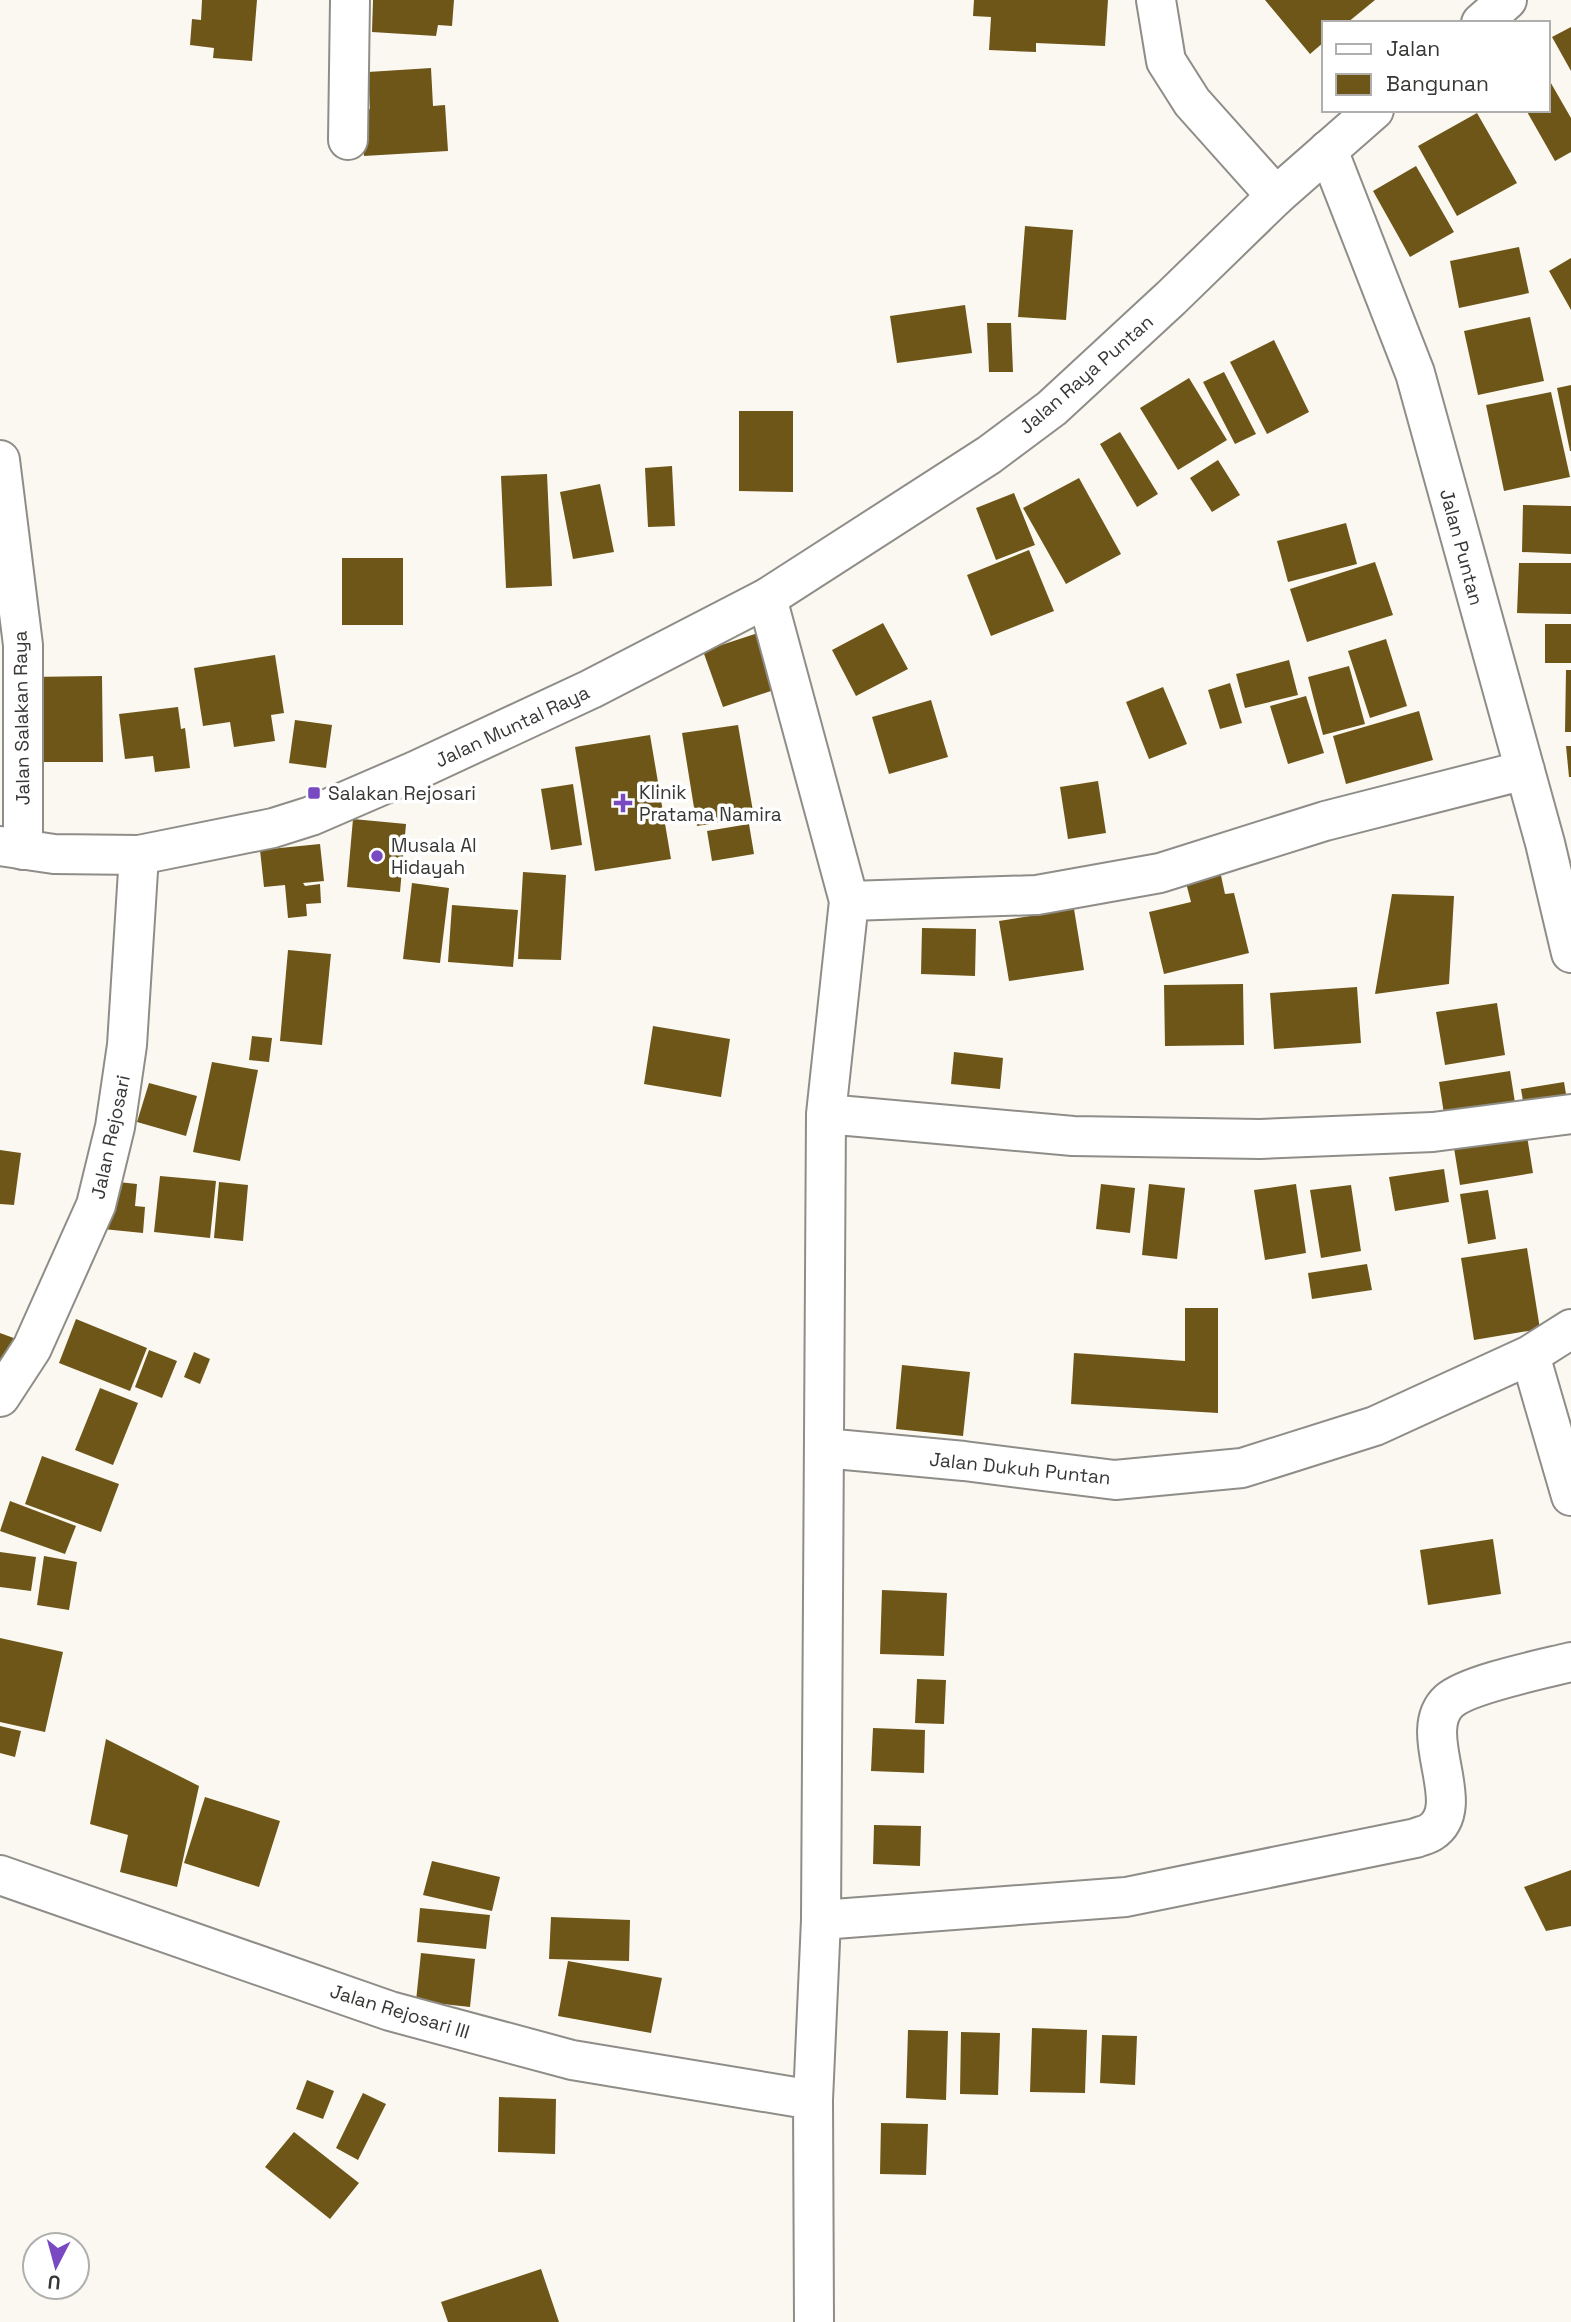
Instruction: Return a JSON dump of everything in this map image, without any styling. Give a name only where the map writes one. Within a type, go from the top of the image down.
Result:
[{"type":"street","points":[[348,140],[351,0]]},
{"type":"street","points":[[1156,0],[1166,61],[1192,102],[1276,196]]},
{"type":"street","points":[[1483,21],[1507,0]]},
{"type":"street","name":"Jalan Raya Puntan","points":[[767,598],[989,455],[1052,408],[1276,196],[1372,112]]},
{"type":"street","name":"Jalan Puntan","points":[[1328,150],[1415,373],[1525,770],[1558,839],[1571,953]]},
{"type":"street","name":"Jalan Salakan Raya","points":[[0,460],[3,518],[23,645],[11,848]]},
{"type":"street","points":[[767,598],[849,901],[826,1114],[821,1920],[813,2100],[814,2322]]},
{"type":"street","name":"Jalan Muntal Raya","points":[[11,848],[95,856],[139,855],[273,828],[310,816],[415,771],[591,689],[767,598]]},
{"type":"street","points":[[849,901],[1037,895],[1160,873],[1325,821],[1525,770]]},
{"type":"street","name":"Jalan Rejosari","points":[[0,1397],[32,1348],[96,1205],[116,1128],[127,1045],[139,855]]},
{"type":"street","points":[[826,1114],[1073,1136],[1260,1139],[1433,1132],[1571,1114]]},
{"type":"street","name":"Jalan Dukuh Puntan","points":[[824,1448],[964,1461],[1115,1480],[1242,1468],[1374,1426],[1530,1356],[1571,1329]]},
{"type":"street","points":[[1530,1356],[1571,1496]]},
{"type":"street","points":[[821,1920],[1126,1897],[1416,1838],[1432,1832],[1440,1822],[1445,1808],[1446,1792],[1438,1752],[1438,1728],[1440,1712],[1450,1700],[1467,1690],[1571,1662]]},
{"type":"street","name":"Jalan Rejosari III","points":[[0,1875],[390,2011],[572,2060],[813,2100]]},
{"type":"building","points":[[202,0],[257,0],[252,61],[213,58],[214,48],[190,45],[192,19],[201,20]]},
{"type":"building","points":[[373,0],[454,0],[452,26],[438,25],[436,36],[372,32]]},
{"type":"building","points":[[974,0],[1108,0],[1105,46],[1036,43],[1036,52],[989,50],[991,17],[973,16]]},
{"type":"building","points":[[1265,0],[1375,0],[1349,21],[1322,21],[1322,44],[1310,54]]},
{"type":"building","points":[[1571,27],[1571,71],[1552,37]]},
{"type":"building","points":[[431,68],[433,106],[445,105],[448,151],[364,156],[361,110],[370,109],[368,72]]},
{"type":"building","points":[[1550,81],[1571,118],[1571,152],[1555,161],[1527,112],[1550,112]]},
{"type":"building","points":[[1477,113],[1517,183],[1457,216],[1418,146]]},
{"type":"building","points":[[1416,166],[1454,232],[1410,257],[1373,191]]},
{"type":"building","points":[[1025,226],[1073,230],[1066,320],[1018,317]]},
{"type":"building","points":[[1519,247],[1529,293],[1459,308],[1450,261]]},
{"type":"building","points":[[1571,258],[1571,310],[1549,271]]},
{"type":"building","points":[[965,305],[972,353],[897,363],[890,316]]},
{"type":"building","points":[[1530,317],[1544,381],[1478,395],[1464,331]]},
{"type":"building","points":[[987,323],[1011,323],[1013,372],[989,372]]},
{"type":"building","points":[[1274,340],[1309,412],[1267,434],[1230,362]]},
{"type":"building","points":[[1224,372],[1256,434],[1235,444],[1203,382]]},
{"type":"building","points":[[1189,378],[1227,440],[1178,470],[1140,408]]},
{"type":"building","points":[[1571,385],[1571,451],[1570,451],[1557,388]]},
{"type":"building","points":[[1551,392],[1570,477],[1504,491],[1486,405]]},
{"type":"building","points":[[739,411],[793,411],[793,492],[739,491]]},
{"type":"building","points":[[1120,432],[1158,494],[1137,507],[1100,444]]},
{"type":"building","points":[[1218,460],[1240,495],[1212,512],[1190,478]]},
{"type":"building","points":[[672,466],[675,526],[648,527],[645,468]]},
{"type":"building","points":[[547,474],[552,586],[506,588],[501,476]]},
{"type":"building","points":[[1079,478],[1121,554],[1066,584],[1023,508]]},
{"type":"building","points":[[600,484],[614,552],[573,559],[560,492]]},
{"type":"building","points":[[1014,493],[1035,545],[996,560],[976,508]]},
{"type":"building","points":[[1523,505],[1571,506],[1571,554],[1522,552]]},
{"type":"building","points":[[1346,523],[1357,564],[1288,582],[1277,541]]},
{"type":"building","points":[[1029,550],[1054,611],[991,636],[967,575]]},
{"type":"building","points":[[342,558],[403,558],[403,625],[342,625]]},
{"type":"building","points":[[1375,562],[1393,615],[1307,642],[1290,589]]},
{"type":"building","points":[[1519,563],[1571,563],[1571,614],[1517,613]]},
{"type":"building","points":[[883,623],[908,669],[856,696],[832,650]]},
{"type":"building","points":[[1545,624],[1571,624],[1571,663],[1545,663]]},
{"type":"building","points":[[761,632],[780,688],[723,707],[703,651]]},
{"type":"building","points":[[1386,639],[1407,706],[1370,718],[1348,651]]},
{"type":"building","points":[[275,655],[284,713],[271,715],[275,741],[234,747],[230,722],[203,726],[194,668]]},
{"type":"building","points":[[1289,660],[1298,695],[1245,708],[1236,674]]},
{"type":"building","points":[[1349,666],[1365,724],[1323,735],[1308,677]]},
{"type":"building","points":[[1566,670],[1571,670],[1571,732],[1565,732]]},
{"type":"building","points":[[102,676],[103,762],[29,762],[28,677]]},
{"type":"building","points":[[1230,683],[1242,723],[1220,729],[1208,690]]},
{"type":"building","points":[[1163,687],[1187,744],[1149,759],[1126,702]]},
{"type":"building","points":[[1306,696],[1324,753],[1288,764],[1270,706]]},
{"type":"building","points":[[931,700],[948,757],[889,774],[872,717]]},
{"type":"building","points":[[178,707],[181,729],[185,728],[190,768],[155,772],[153,756],[125,759],[119,714]]},
{"type":"building","points":[[1419,711],[1433,760],[1346,784],[1333,736]]},
{"type":"building","points":[[295,720],[332,725],[326,768],[289,763]]},
{"type":"building","points":[[738,725],[754,817],[697,826],[682,733]]},
{"type":"building","name":"Klinik Pratama Namira","points":[[650,735],[671,859],[595,871],[575,747]]},
{"type":"building","points":[[1566,746],[1571,746],[1571,777],[1569,777]]},
{"type":"building","points":[[1098,781],[1106,833],[1068,839],[1060,787]]},
{"type":"building","points":[[573,784],[582,845],[551,850],[541,789]]},
{"type":"building","name":"Musala Al Hidayah","points":[[353,819],[406,824],[400,892],[347,887]]},
{"type":"building","points":[[749,824],[754,854],[712,861],[707,831]]},
{"type":"building","points":[[320,844],[324,881],[303,883],[305,886],[320,884],[321,903],[306,904],[307,916],[288,918],[285,885],[264,887],[260,850]]},
{"type":"building","points":[[1220,871],[1225,894],[1234,893],[1249,953],[1164,974],[1149,912],[1191,902],[1185,879]]},
{"type":"building","points":[[523,872],[566,875],[561,960],[518,959]]},
{"type":"building","points":[[412,883],[449,888],[440,963],[403,959]]},
{"type":"building","points":[[1392,894],[1454,896],[1449,984],[1375,994]]},
{"type":"building","points":[[452,905],[518,910],[513,967],[448,962]]},
{"type":"building","points":[[1074,909],[1084,970],[1009,981],[999,921]]},
{"type":"building","points":[[922,928],[976,929],[975,976],[921,974]]},
{"type":"building","points":[[288,950],[331,954],[322,1045],[280,1041]]},
{"type":"building","points":[[1243,984],[1244,1045],[1165,1046],[1164,985]]},
{"type":"building","points":[[1357,987],[1361,1043],[1274,1049],[1270,993]]},
{"type":"building","points":[[1497,1003],[1505,1055],[1445,1065],[1436,1012]]},
{"type":"building","points":[[653,1026],[730,1039],[721,1097],[644,1084]]},
{"type":"building","points":[[252,1036],[272,1038],[269,1062],[249,1060]]},
{"type":"building","points":[[954,1052],[1003,1058],[1000,1089],[951,1084]]},
{"type":"building","points":[[212,1062],[258,1070],[240,1161],[193,1152]]},
{"type":"building","points":[[1510,1071],[1516,1109],[1445,1120],[1439,1082]]},
{"type":"building","points":[[1564,1082],[1569,1112],[1526,1119],[1521,1089]]},
{"type":"building","points":[[149,1083],[197,1096],[186,1136],[137,1122]]},
{"type":"building","points":[[1527,1136],[1533,1173],[1460,1185],[1454,1148]]},
{"type":"building","points":[[0,1150],[21,1153],[14,1205],[0,1204]]},
{"type":"building","points":[[1444,1169],[1449,1202],[1395,1211],[1389,1177]]},
{"type":"building","points":[[160,1176],[216,1181],[210,1238],[154,1232]]},
{"type":"building","points":[[118,1182],[137,1184],[135,1206],[145,1207],[143,1233],[103,1229],[105,1203],[117,1204]]},
{"type":"building","points":[[219,1182],[248,1185],[243,1241],[214,1238]]},
{"type":"building","points":[[1101,1184],[1135,1188],[1130,1233],[1096,1229]]},
{"type":"building","points":[[1149,1184],[1185,1188],[1177,1259],[1142,1255]]},
{"type":"building","points":[[1296,1184],[1306,1253],[1265,1260],[1254,1190]]},
{"type":"building","points":[[1351,1185],[1361,1251],[1321,1258],[1310,1190]]},
{"type":"building","points":[[1488,1190],[1496,1239],[1468,1244],[1460,1194]]},
{"type":"building","points":[[1527,1248],[1540,1329],[1474,1340],[1461,1258]]},
{"type":"building","points":[[1367,1264],[1372,1290],[1312,1299],[1308,1273]]},
{"type":"building","points":[[1185,1308],[1218,1308],[1218,1413],[1071,1404],[1074,1353],[1185,1361]]},
{"type":"building","points":[[76,1319],[147,1348],[130,1391],[59,1363]]},
{"type":"building","points":[[0,1333],[19,1340],[0,1381]]},
{"type":"building","points":[[149,1350],[177,1361],[162,1398],[135,1387]]},
{"type":"building","points":[[194,1352],[210,1359],[200,1384],[184,1377]]},
{"type":"building","points":[[902,1365],[970,1372],[963,1436],[896,1429]]},
{"type":"building","points":[[100,1388],[138,1403],[113,1465],[75,1450]]},
{"type":"building","points":[[42,1456],[119,1484],[101,1532],[25,1504]]},
{"type":"building","points":[[10,1501],[76,1526],[65,1554],[0,1531]]},
{"type":"building","points":[[1493,1539],[1501,1594],[1428,1605],[1420,1550]]},
{"type":"building","points":[[0,1552],[36,1557],[31,1591],[0,1587]]},
{"type":"building","points":[[44,1556],[77,1562],[69,1610],[37,1605]]},
{"type":"building","points":[[882,1590],[947,1593],[944,1656],[880,1654]]},
{"type":"building","points":[[0,1638],[63,1652],[45,1732],[0,1722]]},
{"type":"building","points":[[917,1679],[946,1680],[944,1724],[915,1723]]},
{"type":"building","points":[[0,1726],[21,1731],[15,1757],[0,1753]]},
{"type":"building","points":[[873,1728],[925,1730],[924,1773],[871,1771]]},
{"type":"building","points":[[106,1739],[199,1786],[177,1887],[120,1872],[128,1835],[90,1824]]},
{"type":"building","points":[[205,1797],[280,1821],[259,1887],[184,1863]]},
{"type":"building","points":[[874,1825],[921,1826],[920,1866],[873,1864]]},
{"type":"building","points":[[432,1861],[500,1877],[492,1911],[423,1895]]},
{"type":"building","points":[[1571,1870],[1571,1926],[1546,1931],[1524,1887]]},
{"type":"building","points":[[420,1908],[490,1915],[486,1949],[417,1942]]},
{"type":"building","points":[[551,1917],[630,1920],[629,1961],[549,1959]]},
{"type":"building","points":[[421,1953],[475,1959],[470,2007],[416,2001]]},
{"type":"building","points":[[568,1961],[662,1978],[651,2033],[558,2016]]},
{"type":"building","points":[[1032,2028],[1087,2030],[1085,2093],[1030,2092]]},
{"type":"building","points":[[908,2030],[948,2031],[946,2100],[906,2098]]},
{"type":"building","points":[[961,2032],[1000,2033],[998,2095],[960,2094]]},
{"type":"building","points":[[1102,2035],[1137,2036],[1135,2085],[1100,2083]]},
{"type":"building","points":[[307,2080],[334,2091],[323,2119],[296,2109]]},
{"type":"building","points":[[363,2093],[386,2104],[358,2160],[336,2148]]},
{"type":"building","points":[[499,2097],[556,2099],[555,2154],[498,2152]]},
{"type":"building","points":[[881,2123],[928,2124],[926,2175],[880,2174]]},
{"type":"building","points":[[294,2132],[359,2183],[330,2219],[265,2167]]},
{"type":"building","points":[[541,2269],[559,2322],[448,2322],[441,2302]]},
{"type":"place","name":"Salakan Rejosari","points":[[314,793]]},
{"type":"place","name":"Klinik Pratama Namira","points":[[623,803]]},
{"type":"place","name":"Musala Al Hidayah","points":[[377,856]]}]
